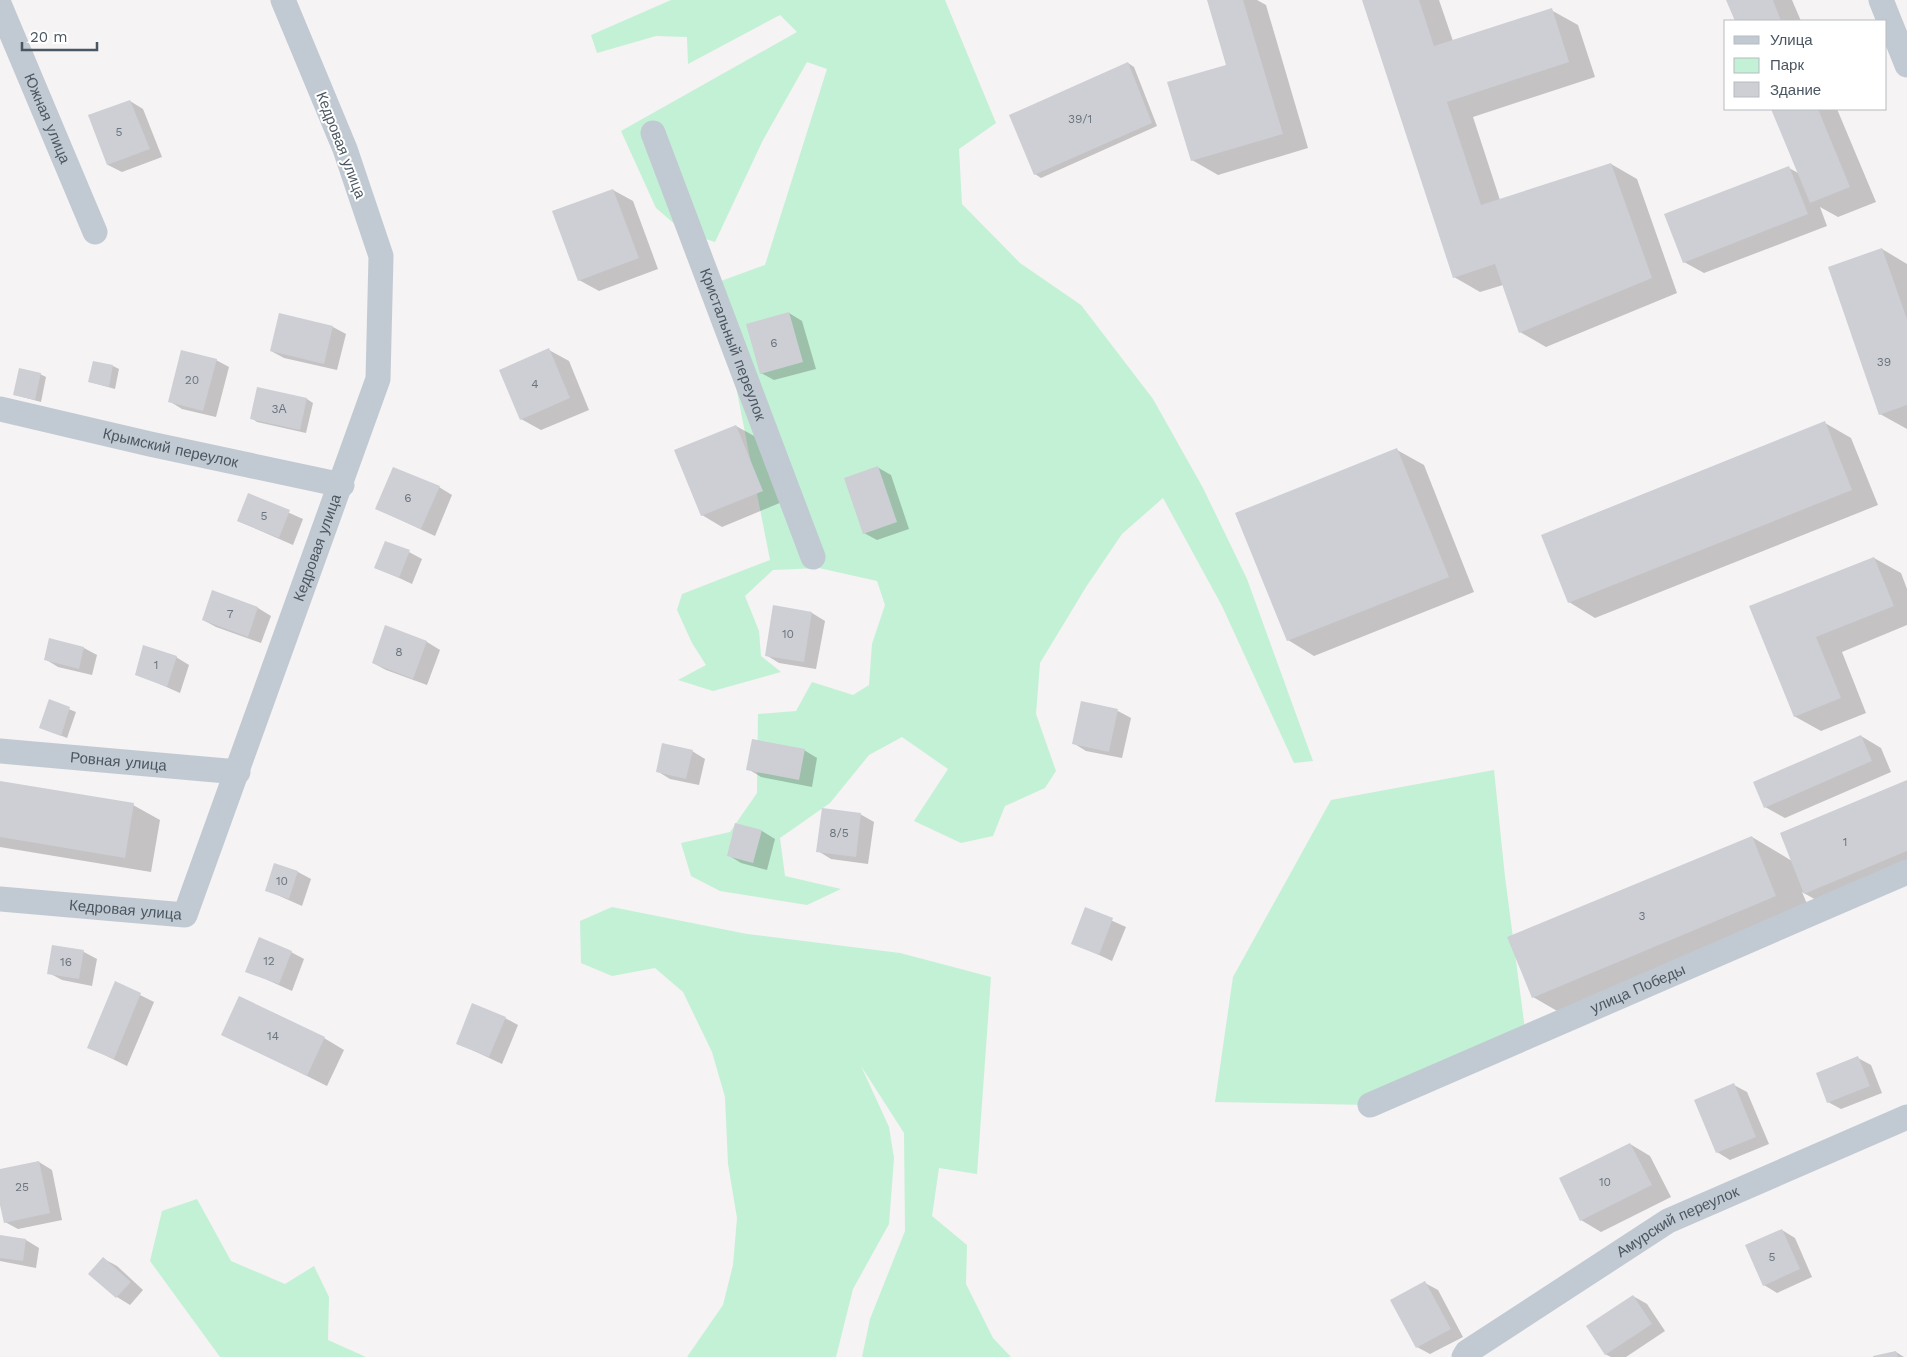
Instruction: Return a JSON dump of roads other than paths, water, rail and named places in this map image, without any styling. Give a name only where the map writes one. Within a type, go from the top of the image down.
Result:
[{"type":"street","name":"Кедровая улица","points":[[0,899],[185,915],[342,485],[378,379],[381,256],[345,149],[283,0]]},
{"type":"street","points":[[1881,0],[1907,64]]},
{"type":"street","name":"Южная улица","points":[[0,6],[95,232]]},
{"type":"street","name":"Кристальный переулок","points":[[653,133],[813,557]]},
{"type":"street","name":"Крымский переулок","points":[[0,408],[150,444],[342,485]]},
{"type":"street","name":"Ровная улица","points":[[0,751],[238,772]]},
{"type":"street","name":"улица Победы","points":[[1370,1105],[1907,872]]},
{"type":"street","name":"Амурский переулок","points":[[1464,1357],[1466,1352],[1668,1221],[1907,1117]]}]
